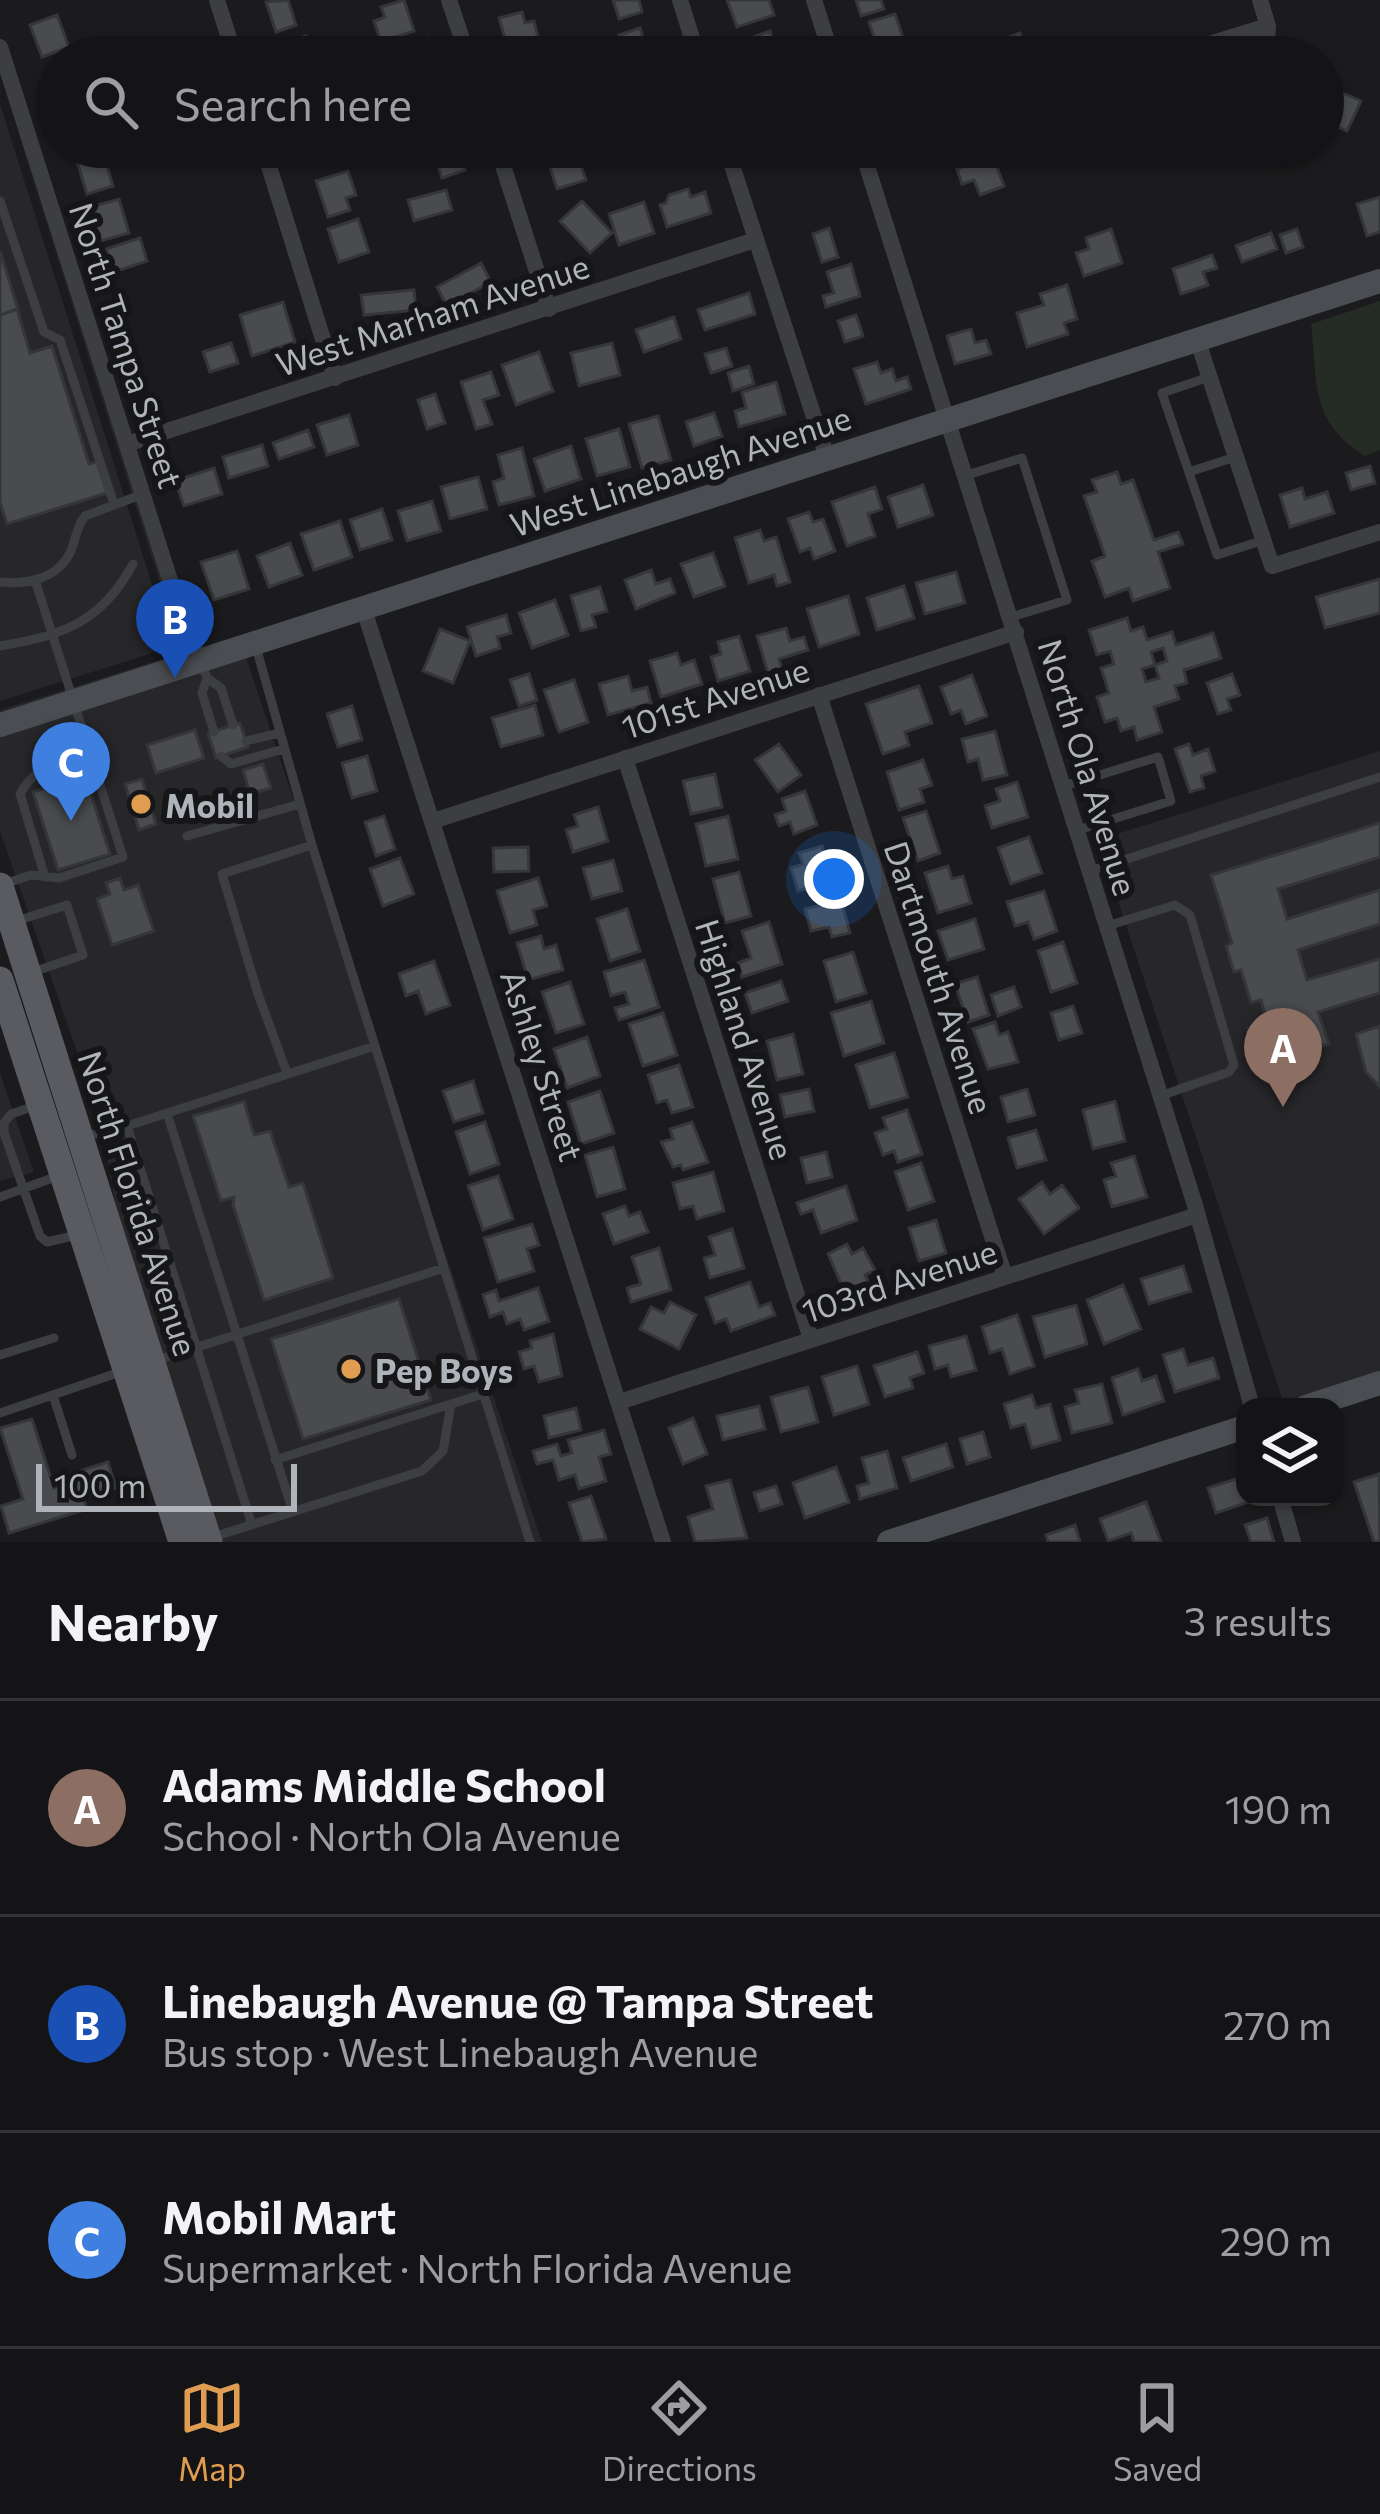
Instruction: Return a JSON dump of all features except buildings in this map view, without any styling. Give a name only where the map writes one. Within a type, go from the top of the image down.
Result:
[{"type":"main road","name":"North Florida Avenue","points":[[0,886],[12,922],[14,977],[200,1541]]},
{"type":"main road","name":"North Florida Avenue","points":[[14,977],[5,1014],[60,1120],[63,1175],[82,1234],[139,1366]]},
{"type":"street","points":[[217,0],[228,36]]},
{"type":"street","points":[[449,0],[461,36]]},
{"type":"street","points":[[680,0],[691,36]]},
{"type":"street","points":[[814,0],[825,36]]},
{"type":"street","points":[[1260,0],[1267,36]]},
{"type":"street","points":[[1235,36],[1268,26]]},
{"type":"street","name":"North Tampa Street","points":[[0,47],[36,160]]},
{"type":"street","name":"North Tampa Street","points":[[39,168],[189,640],[204,669]]},
{"type":"street","points":[[270,168],[335,378]]},
{"type":"street","points":[[504,168],[549,309]]},
{"type":"street","points":[[733,168],[827,457]]},
{"type":"street","name":"North Ola Avenue","points":[[873,168],[1198,1215],[1249,1398]]},
{"type":"street","name":"West Marham Avenue","points":[[127,444],[755,240]]},
{"type":"street","name":"West Linebaugh Avenue","points":[[0,724],[204,669],[254,642],[1380,281]]},
{"type":"street","points":[[1197,339],[1272,566],[1380,532]]},
{"type":"street","name":"Ashley Street","points":[[363,607],[663,1542]]},
{"type":"street","name":"101st Avenue","points":[[433,821],[819,695],[1014,625]]},
{"type":"street","name":"Dartmouth Avenue","points":[[819,695],[1005,1277]]},
{"type":"street","name":"Highland Avenue","points":[[625,758],[811,1339]]},
{"type":"street","name":"103rd Avenue","points":[[619,1402],[1198,1215]]},
{"type":"street","points":[[1334,1398],[1380,1383]]},
{"type":"street","points":[[889,1542],[1236,1430]]},
{"type":"street","points":[[1283,1506],[1293,1542]]},
{"type":"lane","points":[[0,201],[44,332],[60,340],[114,504]]},
{"type":"lane","points":[[1209,377],[1162,393],[1216,555],[1264,540]]},
{"type":"lane","points":[[1189,472],[1236,456]]},
{"type":"lane","points":[[967,475],[1022,458],[1067,600],[1014,625]]},
{"type":"lane","points":[[0,582],[35,580],[53,572],[65,559],[85,516],[143,494]]},
{"type":"lane","points":[[0,646],[51,637],[105,606],[133,564]]},
{"type":"lane","points":[[0,886],[31,875],[59,878],[123,857],[35,580]]},
{"type":"lane","points":[[254,642],[299,803],[530,1542]]},
{"type":"lane","points":[[204,669],[221,688],[233,725]]},
{"type":"lane","points":[[204,669],[202,693],[214,731]]},
{"type":"lane","points":[[246,741],[279,733]]},
{"type":"lane","points":[[221,756],[231,764],[283,748]]},
{"type":"lane","points":[[45,877],[20,794],[49,764],[88,750]]},
{"type":"lane","points":[[1064,786],[1158,757],[1171,801],[1078,830]]},
{"type":"lane","points":[[1090,871],[1380,777]]},
{"type":"lane","points":[[187,836],[299,803]]},
{"type":"lane","points":[[287,1073],[223,874],[312,845]]},
{"type":"lane","points":[[14,977],[83,955],[59,878]]},
{"type":"lane","points":[[12,922],[68,905]]},
{"type":"lane","points":[[1108,926],[1175,905],[1190,915],[1234,1065],[1229,1072],[1160,1096]]},
{"type":"lane","points":[[82,1234],[47,1242],[40,1236],[3,1143],[4,1123],[11,1114],[128,1126],[375,1046]]},
{"type":"lane","points":[[167,1112],[292,1512]]},
{"type":"lane","points":[[128,1126],[252,1525]]},
{"type":"lane","points":[[0,1197],[63,1175]]},
{"type":"lane","points":[[0,1413],[444,1268]]},
{"type":"lane","points":[[0,1355],[54,1338]]},
{"type":"lane","points":[[275,1460],[483,1394]]},
{"type":"lane","points":[[52,1395],[72,1455]]},
{"type":"lane","points":[[200,1541],[422,1471],[443,1451],[451,1404]]},
{"type":"shaded area","points":[[0,76],[185,654],[0,714],[0,710],[175,655],[180,647]]},
{"type":"shaded area","points":[[0,104],[172,647],[0,701]]},
{"type":"shaded area","points":[[1380,301],[1380,450],[1365,456],[1334,429],[1325,414],[1316,383],[1311,324]]},
{"type":"shaded area","points":[[246,657],[542,1542],[221,1542],[120,1231],[101,1121],[0,831],[0,735]]},
{"type":"shaded area","points":[[1380,751],[1380,1374],[1303,1398],[1282,1398],[1098,840]]},
{"type":"shaded area","points":[[0,1073],[34,1172],[0,1181]]},
{"type":"place","name":"Linebaugh Avenue @ Tampa Street","points":[[175,678]]},
{"type":"place","name":"Mobil","points":[[141,804]]},
{"type":"place","name":"Mobil Mart","points":[[71,821]]},
{"type":"place","name":"Adams Middle School","points":[[1283,1107]]},
{"type":"place","name":"Pep Boys","points":[[351,1369]]}]
